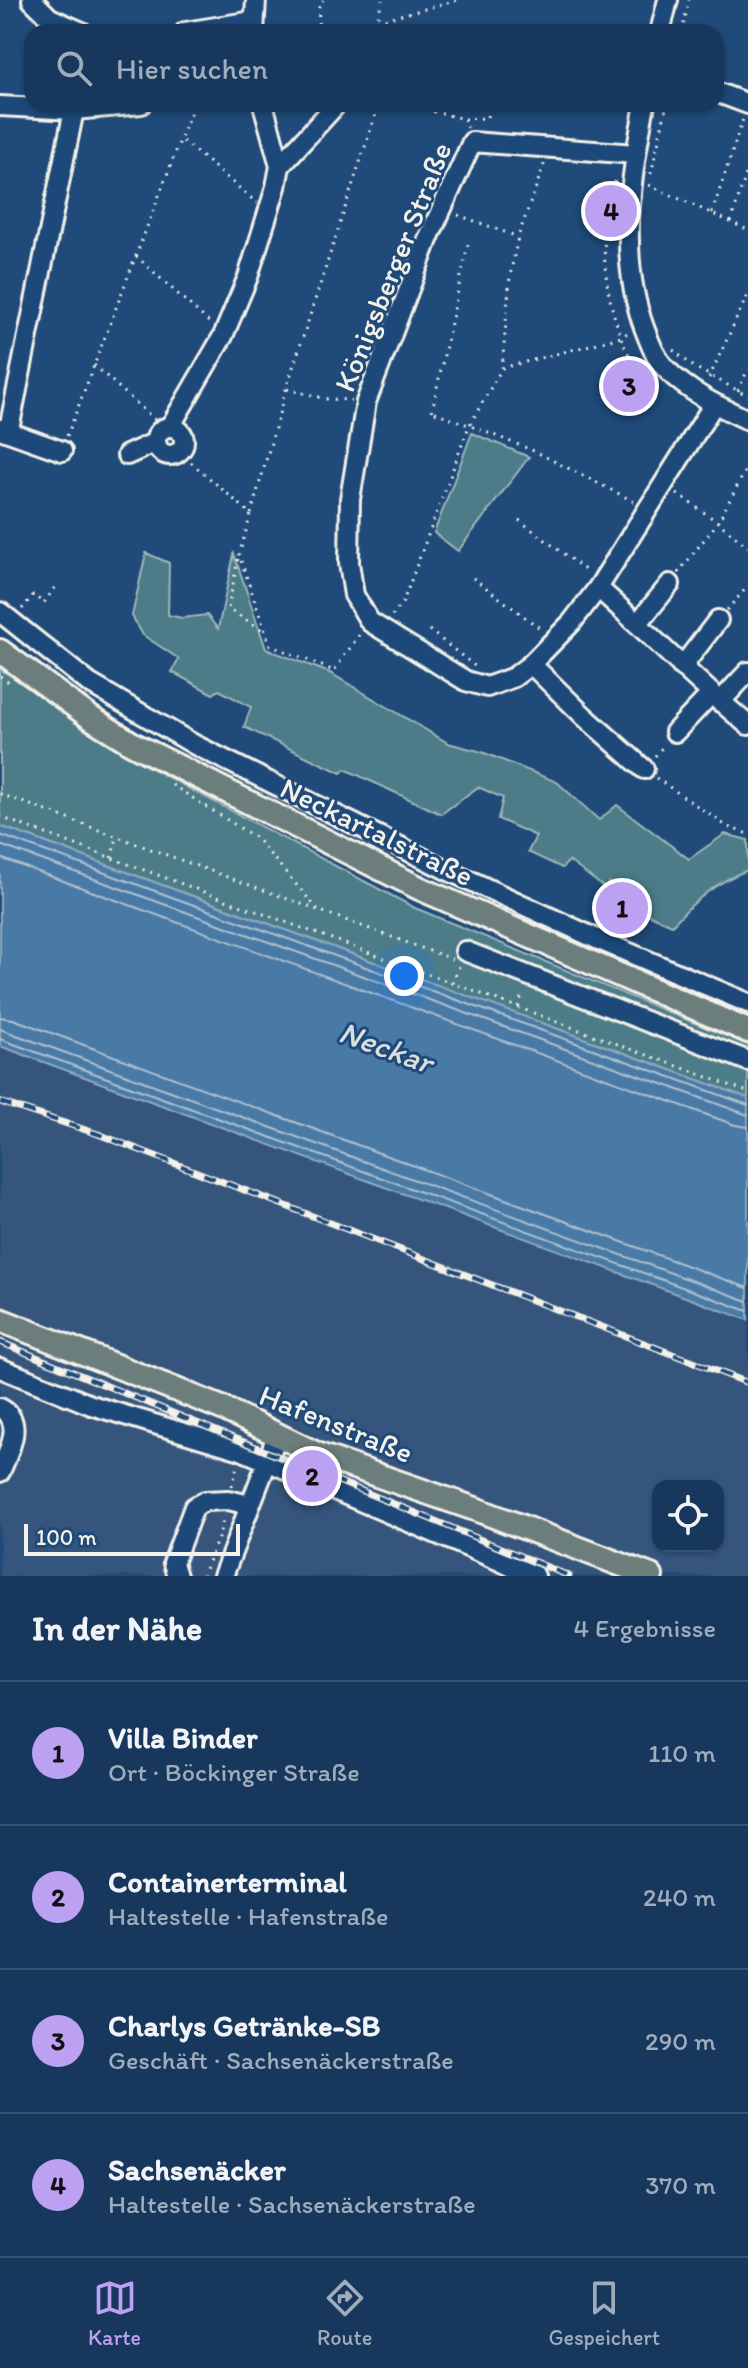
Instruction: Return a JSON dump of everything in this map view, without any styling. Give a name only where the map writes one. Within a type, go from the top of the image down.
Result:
[{"type":"main road","name":"Neckartalstraße","points":[[0,651],[91,718],[133,744],[419,888],[748,1031]]},
{"type":"main road","name":"Hafenstraße","points":[[0,1320],[222,1408],[319,1455],[478,1510],[651,1576]]},
{"type":"street","points":[[32,0],[50,18],[64,24]]},
{"type":"street","points":[[253,24],[256,0]]},
{"type":"street","points":[[662,24],[668,0]]},
{"type":"street","points":[[724,95],[747,104]]},
{"type":"street","points":[[0,106],[24,107]]},
{"type":"street","points":[[3,429],[10,424],[74,112]]},
{"type":"street","points":[[127,455],[156,442],[160,431],[170,427],[223,336],[248,277],[269,213],[280,166],[265,112]]},
{"type":"street","points":[[280,166],[329,112]]},
{"type":"street","points":[[644,112],[628,234],[630,268],[643,324],[653,351],[663,366],[707,400],[748,420]]},
{"type":"street","name":"Königsberger Straße","points":[[375,626],[354,595],[349,563],[350,499],[366,402],[442,209],[472,142],[636,154]]},
{"type":"street","points":[[375,626],[466,681],[487,687],[514,677],[572,622],[600,585],[664,485],[707,400]]},
{"type":"street","points":[[156,442],[162,453],[174,455],[179,452],[184,441],[182,434],[170,427]]},
{"type":"street","points":[[3,429],[62,451]]},
{"type":"street","points":[[638,623],[670,584]]},
{"type":"street","points":[[600,585],[682,667],[748,725]]},
{"type":"street","points":[[6,617],[89,683],[195,745],[445,869],[599,940],[748,1003]]},
{"type":"street","points":[[682,667],[718,620]]},
{"type":"street","points":[[531,664],[644,769]]},
{"type":"street","points":[[675,732],[748,672]]},
{"type":"street","points":[[465,951],[748,1061]]},
{"type":"street","points":[[0,1368],[91,1405],[208,1439],[535,1576]]},
{"type":"street","points":[[0,1408],[12,1420],[14,1435],[0,1472]]},
{"type":"street","points":[[223,1576],[277,1436]]},
{"type":"street","points":[[177,1576],[173,1563],[194,1507],[205,1501],[228,1500],[250,1505]]},
{"type":"path","points":[[318,24],[319,7],[323,0]]},
{"type":"path","points":[[376,24],[382,0]]},
{"type":"path","points":[[377,21],[459,0]]},
{"type":"path","points":[[684,24],[689,0]]},
{"type":"path","points":[[712,213],[747,104]]},
{"type":"path","points":[[62,451],[191,112]]},
{"type":"path","points":[[266,632],[228,609],[239,555],[286,389],[376,112]]},
{"type":"path","points":[[435,112],[464,119],[487,118],[488,112]]},
{"type":"path","points":[[648,185],[665,112]]},
{"type":"path","points":[[464,119],[472,142]]},
{"type":"path","points":[[181,140],[269,213]]},
{"type":"path","points":[[239,555],[270,645],[334,671],[375,626],[403,602],[469,426],[502,368],[510,276],[518,237],[551,147]]},
{"type":"path","points":[[731,222],[748,168]]},
{"type":"path","points":[[442,209],[518,237]]},
{"type":"path","points":[[468,244],[434,411],[534,451],[649,510]]},
{"type":"path","points":[[136,256],[223,336]]},
{"type":"path","points":[[707,400],[710,377],[748,294]]},
{"type":"path","points":[[502,368],[621,337],[643,324]]},
{"type":"path","points":[[667,341],[674,351],[710,377],[748,396]]},
{"type":"path","points":[[94,365],[152,417]]},
{"type":"path","points":[[738,391],[748,369]]},
{"type":"path","points":[[286,389],[327,399],[366,402]]},
{"type":"path","points":[[179,452],[251,514]]},
{"type":"path","points":[[670,584],[718,522],[748,466]]},
{"type":"path","points":[[664,485],[748,547]]},
{"type":"path","points":[[519,520],[600,585]]},
{"type":"path","points":[[473,578],[554,639]]},
{"type":"path","points":[[6,617],[33,595],[44,603],[57,584]]},
{"type":"path","points":[[718,620],[748,586]]},
{"type":"path","points":[[429,630],[498,684]]},
{"type":"path","points":[[0,676],[23,692]]},
{"type":"path","points":[[675,732],[644,769],[728,827],[748,834]]},
{"type":"path","points":[[169,784],[256,838],[321,913]]},
{"type":"path","points":[[0,794],[461,962],[452,983]]},
{"type":"path","points":[[0,817],[748,1092]]},
{"type":"path","points":[[111,858],[117,838]]},
{"type":"path","points":[[518,1007],[525,987]]},
{"type":"shaded area","points":[[0,1046],[748,1320],[748,1576],[0,1576]]},
{"type":"green space","points":[[472,433],[529,457],[458,551],[434,533]]},
{"type":"green space","points":[[146,553],[169,563],[168,615],[182,618],[207,615],[218,629],[234,554],[266,649],[330,673],[448,743],[482,752],[557,782],[599,820],[617,805],[689,859],[725,834],[748,840],[748,870],[707,893],[672,925],[639,910],[641,900],[609,882],[605,888],[569,861],[562,868],[528,852],[536,836],[498,819],[503,798],[478,787],[441,814],[345,769],[341,773],[244,727],[251,707],[219,690],[213,694],[172,672],[179,659],[143,635],[132,616]]},
{"type":"green space","points":[[0,669],[135,760],[415,908],[748,1045],[748,1098],[0,826]]},
{"type":"green space","points":[[632,961],[748,1009],[748,1017],[629,967]]},
{"type":"water","name":"Neckar","points":[[0,826],[748,1098],[748,1320],[0,1046]]},
{"type":"railway","points":[[0,1102],[98,1134],[748,1383]]},
{"type":"railway","points":[[0,1342],[569,1576]]},
{"type":"place","name":"Sachsenäcker","points":[[611,211]]},
{"type":"place","name":"Charlys Getränke-SB","points":[[629,386]]},
{"type":"place","name":"Villa Binder","points":[[622,908]]},
{"type":"place","name":"Containerterminal","points":[[312,1476]]}]
